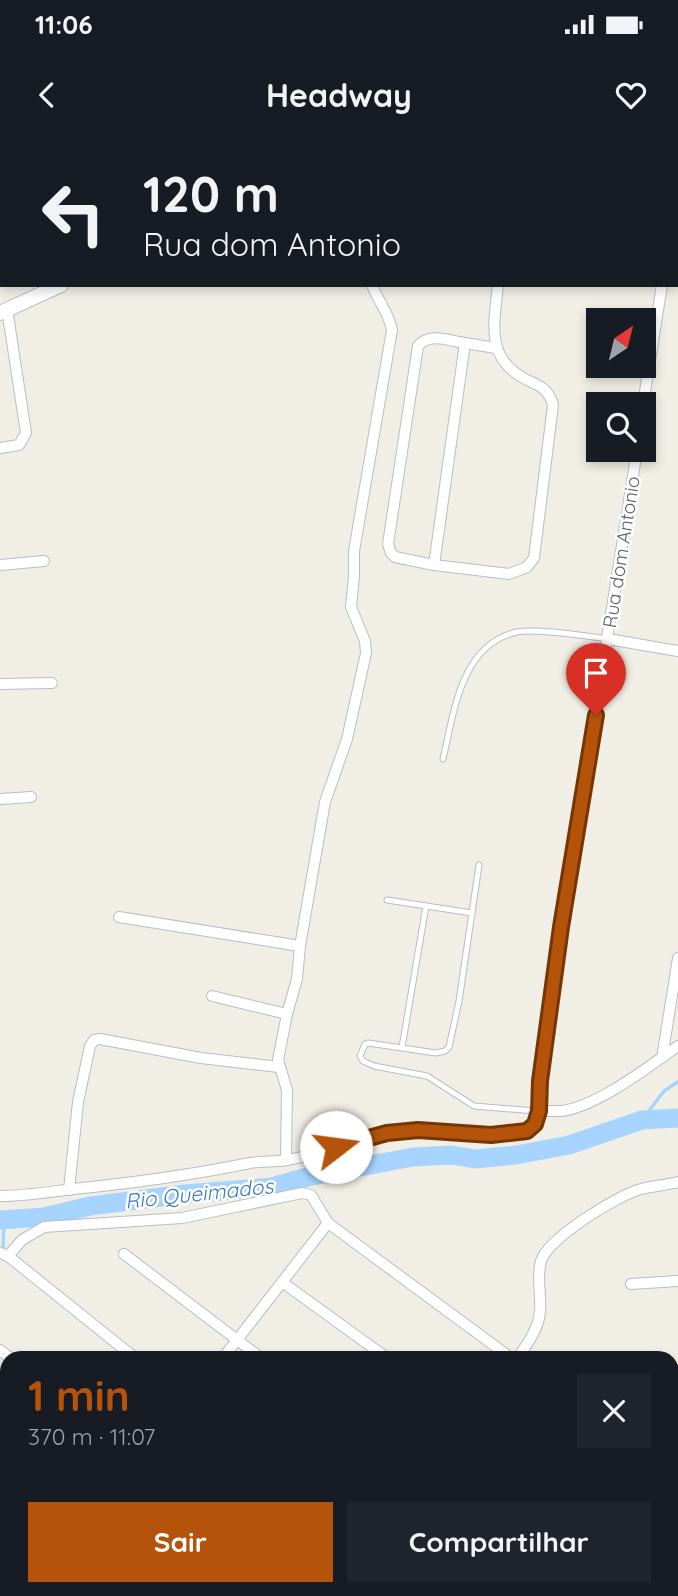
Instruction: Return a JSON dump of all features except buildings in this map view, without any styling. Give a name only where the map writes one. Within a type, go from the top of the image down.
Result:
[{"type":"street","points":[[0,448],[19,445],[26,433],[3,311],[57,287]]},
{"type":"street","points":[[286,1160],[287,1090],[279,1067],[287,1014],[297,979],[325,802],[347,739],[366,653],[365,641],[351,607],[355,576],[354,551],[393,330],[373,287]]},
{"type":"street","points":[[496,348],[433,338],[423,340],[418,346],[388,544],[395,556],[434,565],[509,574],[527,567],[534,558],[553,405],[547,391],[509,369],[496,348],[494,336],[498,287]]},
{"type":"street","points":[[645,392],[662,287]]},
{"type":"street","points":[[434,565],[465,344]]},
{"type":"street","name":"Rua dom Antonio","points":[[539,1111],[540,1081],[559,940],[635,462]]},
{"type":"street","points":[[0,565],[44,561]]},
{"type":"street","points":[[608,639],[678,651]]},
{"type":"street","points":[[0,684],[52,683]]},
{"type":"street","points":[[0,799],[31,797]]},
{"type":"street","points":[[118,917],[300,947]]},
{"type":"street","points":[[662,1058],[678,958]]},
{"type":"street","points":[[212,996],[287,1014]]},
{"type":"street","points":[[69,1190],[78,1102],[90,1046],[94,1040],[201,1058],[279,1067]]},
{"type":"street","points":[[0,1196],[46,1194],[140,1183],[286,1160],[387,1133],[418,1130],[491,1135],[527,1131],[535,1124],[539,1111],[562,1111],[586,1103],[623,1083],[678,1046]]},
{"type":"street","points":[[522,1351],[537,1327],[540,1313],[540,1265],[547,1250],[578,1224],[617,1199],[639,1190],[678,1182]]},
{"type":"street","points":[[126,1351],[5,1255],[22,1240],[44,1227],[182,1218],[307,1193],[314,1198],[328,1223],[502,1351]]},
{"type":"street","points":[[228,1351],[328,1223]]},
{"type":"street","points":[[124,1254],[252,1351]]},
{"type":"street","points":[[631,1284],[678,1281]]},
{"type":"street","points":[[282,1282],[377,1351]]},
{"type":"lane","points":[[443,758],[456,702],[465,679],[478,653],[494,640],[518,632],[608,639]]},
{"type":"lane","points":[[479,865],[452,1042],[445,1051],[436,1053],[368,1043],[360,1056],[362,1062],[374,1066],[427,1076],[474,1106],[539,1111]]},
{"type":"lane","points":[[387,900],[472,913]]},
{"type":"lane","points":[[402,1047],[426,906]]},
{"type":"waterway","points":[[642,1120],[664,1091],[678,1082]]},
{"type":"waterway","name":"Rio Queimados","points":[[0,1220],[44,1217],[90,1206],[185,1194],[272,1187],[307,1177],[413,1157],[451,1155],[475,1159],[516,1155],[569,1145],[642,1120],[678,1118]]},
{"type":"waterway","points":[[3,1250],[4,1220]]},
{"type":"route","points":[[336,1147],[387,1133],[418,1130],[491,1135],[527,1131],[535,1124],[539,1111],[546,1028],[561,927],[596,715]]}]
